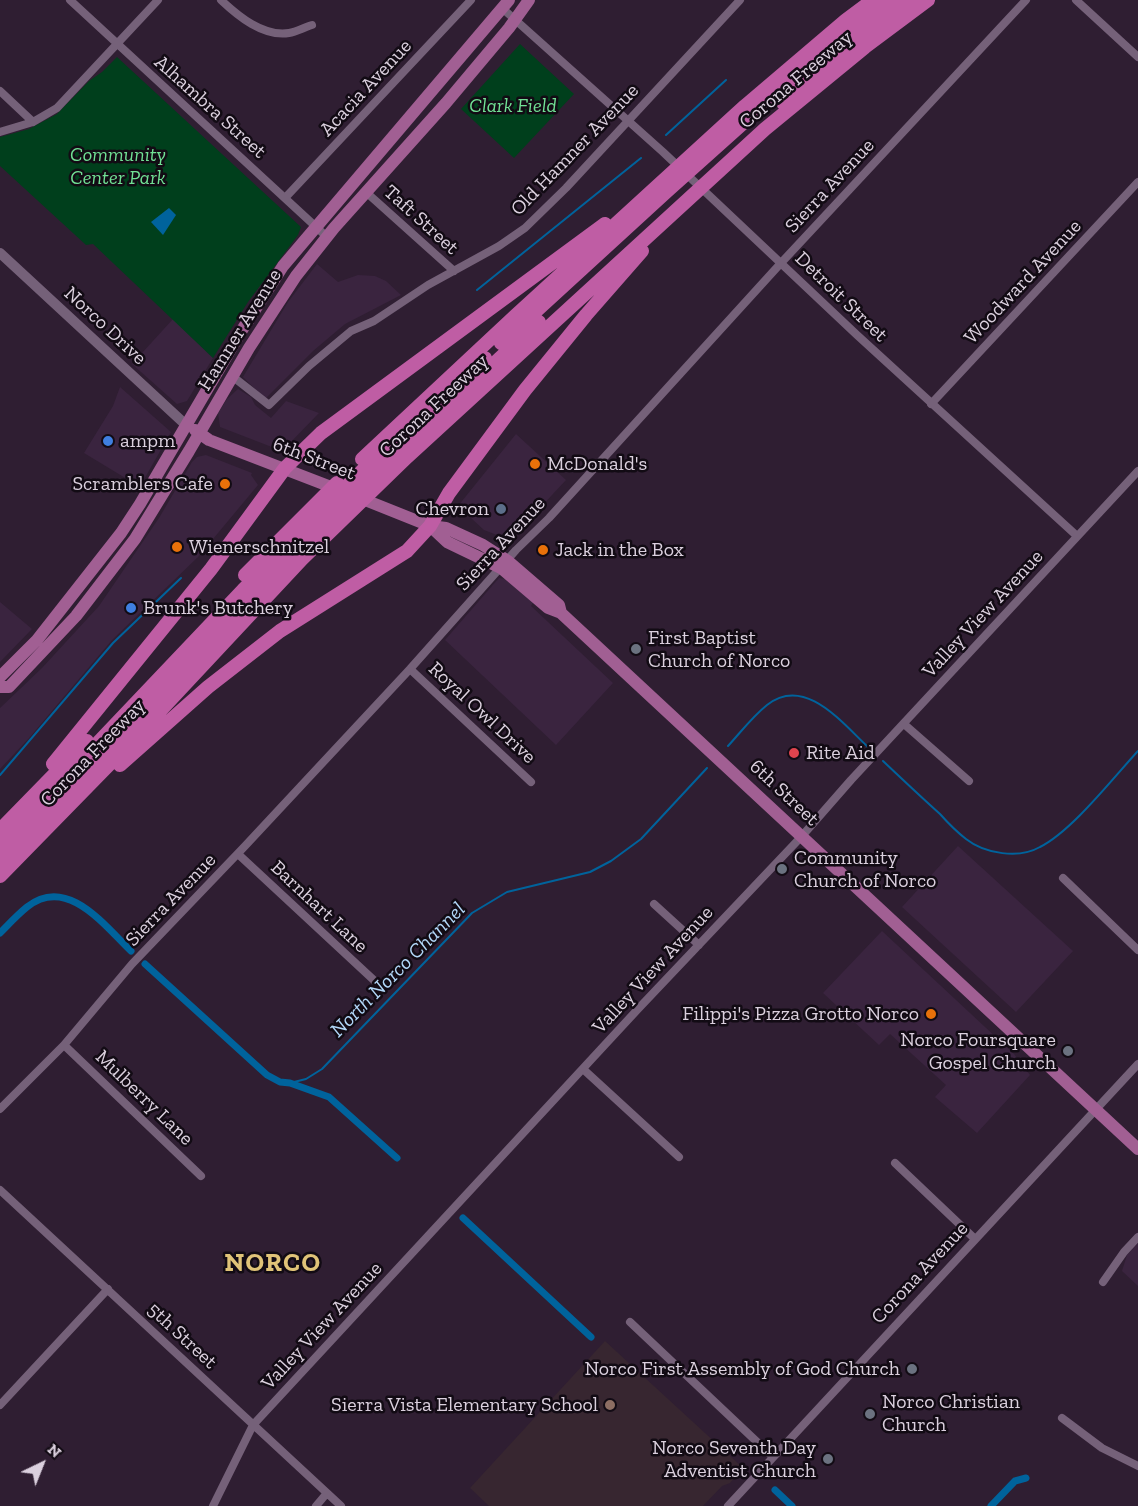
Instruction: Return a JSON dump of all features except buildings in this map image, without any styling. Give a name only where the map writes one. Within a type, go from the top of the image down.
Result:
[{"type":"highway","name":"Corona Freeway","points":[[0,828],[281,537],[387,435],[778,77],[873,0]]},
{"type":"highway","points":[[0,846],[243,590],[365,468],[818,56],[891,0]]},
{"type":"highway","points":[[0,861],[62,799],[334,512],[691,184],[827,63],[909,0]]},
{"type":"highway","name":"Corona Freeway","points":[[0,876],[79,796],[302,559],[407,457],[765,129],[865,47],[928,0]]},
{"type":"highway","points":[[0,828],[211,569],[285,468],[321,433],[664,180]]},
{"type":"highway","points":[[79,796],[113,771],[217,680],[280,631],[406,551],[430,526],[449,494],[525,390],[586,315],[684,202]]},
{"type":"main road","name":"Hamner Avenue","points":[[0,687],[9,687],[47,649],[96,592],[135,539],[288,287],[327,237],[509,28],[529,0]]},
{"type":"main road","name":"Hamner Avenue","points":[[0,677],[37,640],[87,578],[140,504],[276,277],[506,4]]},
{"type":"main road","name":"Norco Drive","points":[[0,253],[186,425]]},
{"type":"main road","name":"6th Street","points":[[186,425],[210,440],[430,526],[447,542],[505,564],[559,606],[561,613],[1138,1149]]},
{"type":"main road","points":[[135,539],[131,532],[143,511],[140,504]]},
{"type":"street","name":"Alhambra Street","points":[[70,0],[327,237]]},
{"type":"street","points":[[0,132],[33,122],[57,108],[158,0]]},
{"type":"street","points":[[221,0],[249,22],[267,31],[288,33],[312,25]]},
{"type":"street","name":"Acacia Avenue","points":[[285,198],[471,0]]},
{"type":"street","name":"Old Hamner Avenue","points":[[232,376],[269,405],[309,366],[351,331],[374,321],[428,285],[499,246],[525,228],[566,188],[740,0]]},
{"type":"street","name":"Sierra Avenue","points":[[0,1109],[64,1045],[132,964],[410,669],[781,263],[1026,0]]},
{"type":"street","points":[[1076,0],[1138,57]]},
{"type":"street","name":"Detroit Street","points":[[506,4],[514,18],[663,152],[931,404],[1077,536]]},
{"type":"street","points":[[0,91],[33,122]]},
{"type":"street","name":"Woodward Avenue","points":[[931,404],[1138,182]]},
{"type":"street","name":"Taft Street","points":[[367,193],[454,271]]},
{"type":"street","name":"Valley View Avenue","points":[[213,1506],[253,1425],[802,836],[851,780],[1138,471]]},
{"type":"street","name":"Royal Owl Drive","points":[[410,669],[531,782]]},
{"type":"street","points":[[904,724],[969,781]]},
{"type":"street","name":"Barnhart Lane","points":[[238,854],[378,984]]},
{"type":"street","points":[[1063,878],[1138,950]]},
{"type":"street","points":[[654,903],[699,945]]},
{"type":"street","name":"Mulberry Lane","points":[[64,1045],[201,1176]]},
{"type":"street","name":"Corona Avenue","points":[[728,1506],[1138,1064]]},
{"type":"street","points":[[583,1069],[680,1157]]},
{"type":"street","points":[[895,1163],[975,1239]]},
{"type":"street","name":"5th Street","points":[[0,1190],[341,1506]]},
{"type":"street","points":[[1103,1282],[1124,1252],[1138,1237]]},
{"type":"street","points":[[0,1405],[108,1289]]},
{"type":"street","points":[[630,1322],[773,1457]]},
{"type":"street","points":[[1062,1419],[1102,1448],[1138,1465]]},
{"type":"street","points":[[316,1506],[327,1493]]},
{"type":"shaded area","points":[[317,264],[338,282],[358,275],[375,276],[386,281],[401,295],[345,324],[313,351],[265,399],[243,377],[288,302]]},
{"type":"shaded area","points":[[173,319],[213,358],[187,401],[177,404],[132,364]]},
{"type":"shaded area","points":[[120,387],[171,432],[138,490],[127,479],[84,453],[113,406]]},
{"type":"shaded area","points":[[238,389],[251,397],[255,405],[271,418],[286,401],[319,413],[287,446],[277,449],[220,427],[218,413],[227,399]]},
{"type":"shaded area","points":[[516,434],[566,480],[510,540],[484,530],[458,506]]},
{"type":"shaded area","points":[[206,455],[252,473],[258,485],[198,557],[112,640],[0,769],[0,708],[42,668],[99,606],[159,518],[192,462],[197,457]]},
{"type":"shaded area","points":[[499,578],[507,579],[534,601],[531,606],[613,683],[556,745],[445,640]]},
{"type":"shaded area","points":[[0,602],[32,629],[0,662]]},
{"type":"shaded area","points":[[958,846],[1073,951],[1016,1012],[902,907]]},
{"type":"shaded area","points":[[882,931],[1014,1054],[1030,1075],[977,1133],[935,1097],[946,1085],[890,1034],[879,1045],[823,993]]},
{"type":"shaded area","points":[[1138,1243],[1138,1286],[1122,1271],[1127,1255]]},
{"type":"shaded area","name":"Sierra Vista Elementary School","points":[[605,1341],[743,1468],[730,1483],[722,1486],[703,1506],[489,1506],[470,1488]]},
{"type":"green space","name":"Clark Field","points":[[520,44],[574,94],[514,158],[461,109]]},
{"type":"green space","name":"Community Center Park","points":[[117,57],[301,227],[298,235],[248,302],[213,358],[93,244],[86,245],[0,166],[0,137],[29,129],[57,114],[89,81]]},
{"type":"water","points":[[169,208],[176,215],[163,235],[151,222]]},
{"type":"waterway","points":[[666,135],[726,80]]},
{"type":"waterway","points":[[477,290],[641,158]]},
{"type":"waterway","points":[[0,775],[113,643],[181,578]]},
{"type":"waterway","name":"North Norco Channel","points":[[728,746],[767,705],[781,697],[795,696],[809,699],[835,715],[868,747]]},
{"type":"waterway","name":"North Norco Channel","points":[[883,761],[966,839],[992,851],[1012,854],[1032,851],[1065,829],[1092,803],[1138,751]]},
{"type":"waterway","name":"North Norco Channel","points":[[290,1083],[306,1079],[322,1069],[472,913],[507,892],[590,872],[611,861],[641,839],[707,768]]},
{"type":"waterway","points":[[0,933],[27,907],[42,899],[56,897],[70,900],[84,907],[131,951]]},
{"type":"waterway","points":[[145,964],[267,1075],[280,1082],[290,1083],[329,1097],[397,1158]]},
{"type":"waterway","points":[[463,1218],[591,1337]]},
{"type":"waterway","points":[[991,1506],[1015,1481],[1026,1478]]},
{"type":"waterway","points":[[775,1490],[792,1506]]},
{"type":"place","name":"ampm","points":[[108,441]]},
{"type":"place","name":"McDonald's","points":[[535,464]]},
{"type":"place","name":"Scramblers Cafe","points":[[225,484]]},
{"type":"place","name":"Chevron","points":[[501,509]]},
{"type":"place","name":"Wienerschnitzel","points":[[177,547]]},
{"type":"place","name":"Jack in the Box","points":[[543,550]]},
{"type":"place","name":"Brunk's Butchery","points":[[131,608]]},
{"type":"place","name":"First Baptist Church of Norco","points":[[636,649]]},
{"type":"place","name":"Rite Aid","points":[[794,753]]},
{"type":"place","name":"Community Church of Norco","points":[[782,869]]},
{"type":"place","name":"Filippi's Pizza Grotto Norco","points":[[931,1014]]},
{"type":"place","name":"Norco Foursquare Gospel Church","points":[[1068,1051]]},
{"type":"place","name":"Norco First Assembly of God Church","points":[[912,1369]]},
{"type":"place","name":"Sierra Vista Elementary School","points":[[610,1405]]},
{"type":"place","name":"Norco Christian Church","points":[[870,1414]]},
{"type":"place","name":"Norco Seventh Day Adventist Church","points":[[828,1459]]},
{"type":"district","name":"NORCO","points":[[273,1264]]}]
